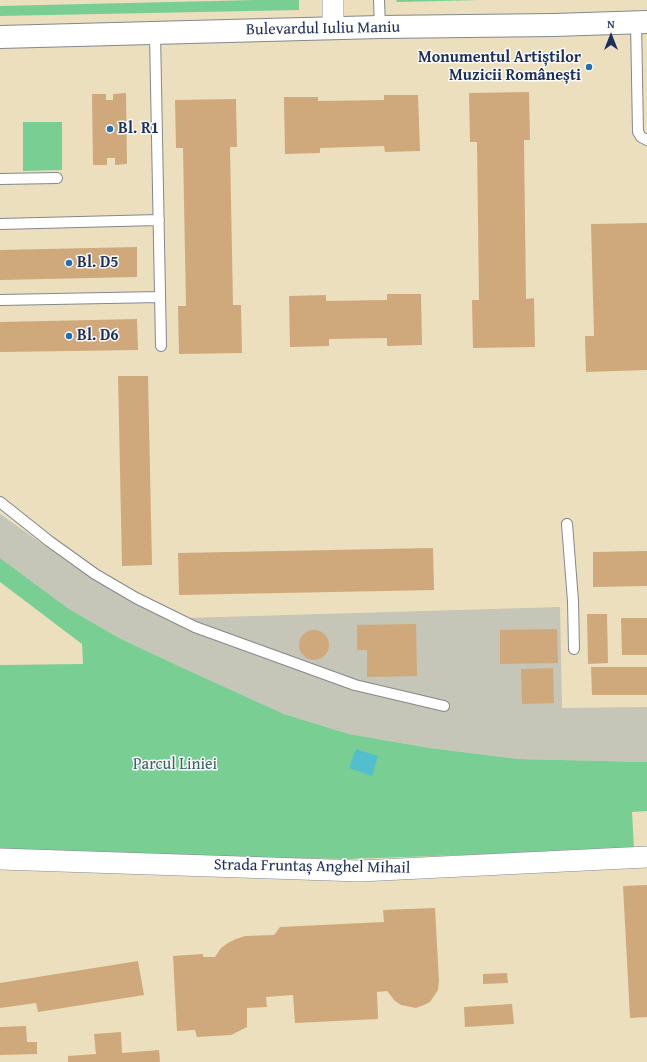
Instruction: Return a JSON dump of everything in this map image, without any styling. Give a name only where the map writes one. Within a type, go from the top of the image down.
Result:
[{"type":"main road","name":"Bulevardul Iuliu Maniu","points":[[0,37],[333,28],[554,25],[642,22]]},
{"type":"street","points":[[333,0],[333,28]]},
{"type":"street","name":"Strada Fruntaș Anghel Mihail","points":[[0,859],[360,871],[647,857]]},
{"type":"lane","points":[[379,0],[380,27]]},
{"type":"lane","points":[[642,22],[638,132],[641,137],[647,140]]},
{"type":"lane","points":[[156,33],[161,346]]},
{"type":"lane","points":[[0,179],[58,178]]},
{"type":"lane","points":[[0,224],[159,220]]},
{"type":"lane","points":[[0,300],[160,297]]},
{"type":"lane","points":[[0,502],[49,541],[95,574],[136,598],[195,627],[355,685],[444,706]]},
{"type":"lane","points":[[567,524],[573,601],[574,649]]},
{"type":"shaded area","points":[[0,514],[85,574],[181,626],[186,618],[560,607],[562,708],[647,707],[647,762],[518,759],[430,748],[349,734],[284,714],[121,639],[69,609],[0,558]]},
{"type":"green space","points":[[299,0],[299,10],[0,16],[0,6]]},
{"type":"green space","points":[[396,0],[481,0],[397,2]]},
{"type":"green space","points":[[23,122],[62,122],[62,170],[23,171]]},
{"type":"green space","name":"Parcul Liniei","points":[[0,558],[69,609],[121,639],[284,714],[349,734],[430,748],[518,759],[647,762],[647,811],[632,812],[634,849],[349,859],[234,859],[0,854],[0,665],[83,664],[82,644],[0,582]]},
{"type":"water","points":[[356,749],[378,756],[372,776],[349,768]]},
{"type":"building","points":[[529,92],[530,140],[524,140],[526,299],[534,298],[535,347],[473,348],[472,300],[479,300],[477,142],[470,142],[469,93]]},
{"type":"building","name":"Bl. R1","points":[[126,93],[127,164],[115,165],[115,158],[107,158],[107,165],[93,165],[92,94],[106,94],[106,100],[113,100],[113,94]]},
{"type":"building","points":[[384,95],[418,95],[420,151],[385,152],[384,146],[320,148],[320,153],[285,154],[284,97],[318,97],[318,101],[384,100]]},
{"type":"building","points":[[236,99],[237,147],[230,147],[233,305],[241,305],[242,353],[179,354],[178,306],[186,306],[183,148],[176,148],[175,100]]},
{"type":"building","points":[[647,223],[647,370],[586,372],[585,336],[594,336],[591,224]]},
{"type":"building","name":"Bl. D5","points":[[137,247],[137,277],[0,280],[0,250]]},
{"type":"building","points":[[387,294],[421,294],[422,345],[387,346],[387,338],[329,339],[329,346],[290,347],[289,296],[326,295],[326,301],[387,300]]},
{"type":"building","name":"Bl. D6","points":[[137,319],[138,350],[0,352],[0,322]]},
{"type":"building","points":[[118,376],[148,376],[152,565],[122,566]]},
{"type":"building","points":[[433,548],[434,590],[179,595],[178,553]]},
{"type":"building","points":[[647,551],[647,586],[593,587],[593,552]]},
{"type":"building","points":[[587,614],[607,614],[608,663],[588,664]]},
{"type":"building","points":[[621,618],[647,618],[647,655],[622,655]]},
{"type":"building","points":[[416,624],[417,676],[367,677],[367,650],[357,650],[357,625]]},
{"type":"building","points":[[557,629],[558,663],[500,664],[500,630]]},
{"type":"building","points":[[314,630],[325,634],[329,645],[325,656],[314,660],[303,656],[299,645],[303,634]]},
{"type":"building","points":[[591,667],[647,667],[647,695],[592,695]]},
{"type":"building","points":[[553,668],[554,703],[522,704],[521,669]]},
{"type":"building","points":[[647,885],[647,1017],[630,1018],[623,886]]},
{"type":"building","points":[[435,908],[439,981],[438,990],[430,1002],[424,1005],[416,1008],[401,1005],[395,1001],[387,991],[377,992],[378,1019],[295,1023],[293,995],[266,997],[267,1007],[247,1008],[247,1027],[231,1035],[197,1037],[195,1030],[177,1031],[173,956],[203,954],[203,957],[215,957],[221,948],[236,939],[245,936],[274,935],[280,927],[384,922],[383,910]]},
{"type":"building","points":[[138,961],[144,995],[38,1012],[36,1003],[0,1008],[0,983]]},
{"type":"building","points":[[507,973],[508,983],[483,984],[483,974]]},
{"type":"building","points":[[512,1004],[514,1024],[465,1027],[464,1007]]},
{"type":"building","points":[[26,1026],[27,1042],[37,1042],[37,1054],[0,1055],[0,1027]]},
{"type":"building","points":[[121,1032],[122,1053],[159,1050],[160,1062],[68,1062],[68,1056],[96,1054],[94,1034]]},
{"type":"place","name":"Monumentul Artiștilor Muzicii Românești","points":[[589,67]]},
{"type":"place","name":"Bl. R1","points":[[110,129]]},
{"type":"place","name":"Bl. D5","points":[[69,263]]},
{"type":"place","name":"Bl. D6","points":[[69,336]]}]
